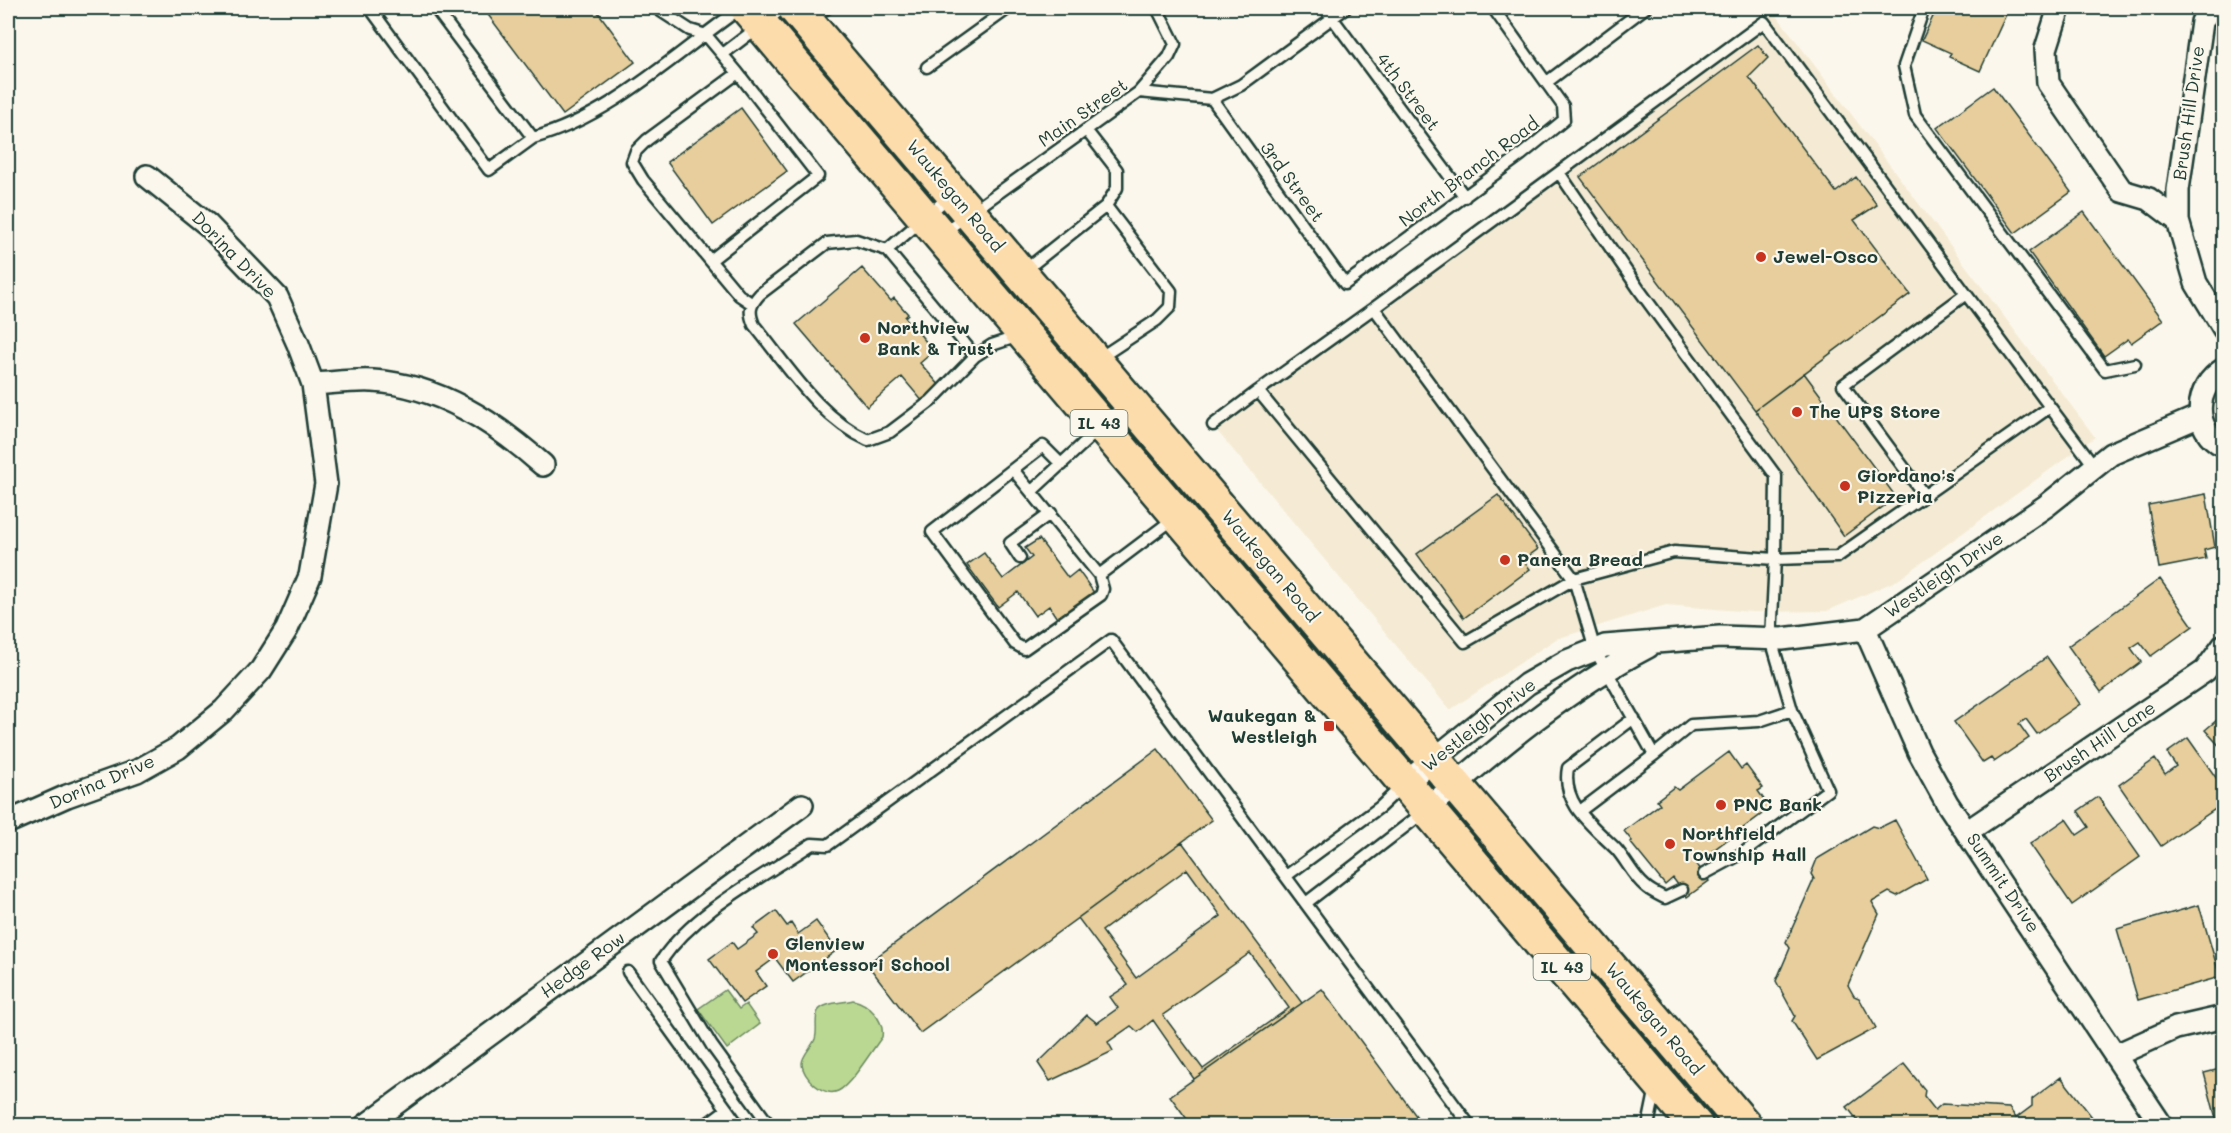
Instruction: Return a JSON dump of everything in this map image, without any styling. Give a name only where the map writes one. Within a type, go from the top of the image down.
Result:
[{"type":"main road","name":"Waukegan Road","points":[[780,12],[962,203],[1745,1125]]},
{"type":"main road","name":"Waukegan Road","points":[[780,12],[933,225],[1696,1125]]},
{"type":"main road","points":[[1107,433],[1136,408]]},
{"type":"street","points":[[2059,8],[2046,49],[2048,83],[2122,191],[2149,199],[2178,221],[2196,283],[2223,329]]},
{"type":"street","name":"Brush Hill Drive","points":[[2178,221],[2178,190],[2202,22],[2210,8]]},
{"type":"street","name":"Dorina Drive","points":[[8,822],[67,796],[137,771],[178,748],[224,711],[261,670],[287,629],[310,576],[326,484],[313,384],[277,297],[208,225],[147,176]]},
{"type":"street","points":[[2223,369],[2207,383],[2202,393],[2200,416],[2211,437],[2223,446]]},
{"type":"street","points":[[313,384],[373,381],[442,397],[512,437],[543,465]]},
{"type":"street","name":"Westleigh Drive","points":[[1405,783],[1527,684],[1567,661],[1605,646],[1720,637],[1771,639],[1865,629],[2046,506],[2111,454],[2200,416]]},
{"type":"street","name":"Summit Drive","points":[[1865,629],[1919,752],[1947,803],[1968,831],[2163,1125]]},
{"type":"street","name":"Westleigh Drive","points":[[1427,809],[1556,703],[1606,670],[1657,643]]},
{"type":"street","name":"Brush Hill Lane","points":[[1968,831],[2205,671],[2223,645]]},
{"type":"street","name":"Hedge Row","points":[[365,1125],[802,805]]},
{"type":"street","points":[[2116,1055],[2176,1028],[2223,1017]]},
{"type":"lane","points":[[370,8],[489,170],[533,138],[560,131],[587,118],[706,35],[780,12]]},
{"type":"lane","points":[[435,8],[533,138]]},
{"type":"lane","points":[[656,8],[690,30],[706,35],[818,176],[711,260]]},
{"type":"lane","points":[[927,68],[1009,8]]},
{"type":"lane","points":[[1139,92],[1169,57],[1175,44],[1157,8]]},
{"type":"lane","name":"4th Street","points":[[1325,8],[1465,196]]},
{"type":"lane","points":[[1212,99],[1241,85],[1346,8]]},
{"type":"lane","points":[[1493,8],[1547,82],[1639,9]]},
{"type":"lane","points":[[1924,8],[1904,66],[1915,115],[2105,370],[2135,364]]},
{"type":"lane","points":[[723,54],[780,12]]},
{"type":"lane","points":[[1213,425],[1560,174],[1764,22],[2095,467]]},
{"type":"lane","points":[[738,73],[647,140],[636,151],[632,162],[644,180],[739,295],[752,303]]},
{"type":"lane","name":"North Branch Road","points":[[1346,284],[1564,120],[1563,106],[1547,82]]},
{"type":"lane","name":"Main Street","points":[[933,225],[962,203],[1086,130],[1139,92],[1212,99]]},
{"type":"lane","name":"3rd Street","points":[[1212,99],[1346,284]]},
{"type":"lane","points":[[1020,273],[1106,206],[1117,188],[1117,170],[1086,130]]},
{"type":"lane","points":[[1560,174],[1640,291],[1776,476],[1771,639],[1791,710],[1828,790],[1743,853],[1704,874]]},
{"type":"lane","points":[[887,250],[933,225],[962,203]]},
{"type":"lane","points":[[1095,361],[1157,320],[1170,307],[1171,291],[1106,206]]},
{"type":"lane","points":[[975,356],[887,250],[856,240],[827,243],[752,303],[749,314],[754,325],[830,417],[849,432],[868,440],[890,432],[930,401],[975,356],[992,345],[1024,335]]},
{"type":"lane","points":[[1924,495],[1843,385],[1966,294]]},
{"type":"lane","points":[[1374,308],[1574,579],[1595,650],[1654,754]]},
{"type":"lane","points":[[1258,391],[1465,642],[1574,579],[1674,552],[1775,559],[1837,557],[2050,407]]},
{"type":"lane","points":[[1032,491],[1062,465],[1107,433]]},
{"type":"lane","points":[[1014,471],[1100,575],[1103,589],[1092,604],[1024,649],[1015,644],[932,532],[1014,471],[1043,446],[1062,465]]},
{"type":"lane","points":[[1020,558],[1010,543],[1051,513]]},
{"type":"lane","points":[[1100,575],[1178,515]]},
{"type":"lane","points":[[770,1125],[712,1046],[661,961],[665,954],[705,916],[812,844],[828,845],[1111,640],[1470,1125]]},
{"type":"lane","points":[[1580,810],[1691,725],[1759,722],[1791,710]]},
{"type":"lane","points":[[1634,718],[1568,768],[1565,783],[1570,798],[1645,887],[1665,898],[1682,890]]},
{"type":"lane","points":[[1286,876],[1380,807],[1405,783]]},
{"type":"lane","points":[[1306,903],[1427,809]]},
{"type":"lane","points":[[628,972],[739,1125]]},
{"type":"lane","points":[[1648,1125],[1654,1097],[1649,1071]]},
{"type":"lane","points":[[704,1125],[727,1109]]},
{"type":"shaded area","points":[[1772,9],[2095,437],[1898,580],[1827,611],[1752,612],[1666,605],[1556,639],[1450,710],[1208,420]]},
{"type":"green space","points":[[725,990],[739,1009],[746,1004],[760,1024],[727,1049],[698,1009]]},
{"type":"green space","points":[[853,1000],[874,1013],[881,1024],[882,1037],[849,1082],[838,1091],[826,1092],[810,1080],[802,1063],[815,1039],[818,1011],[829,1004]]},
{"type":"building","points":[[483,8],[595,8],[635,62],[563,115]]},
{"type":"building","points":[[1937,8],[2009,8],[1980,71],[1949,57],[1951,53],[1922,40]]},
{"type":"building","name":"Jewel-Osco","points":[[1758,45],[1768,58],[1749,77],[1836,192],[1856,177],[1877,205],[1854,220],[1910,294],[1755,410],[1580,177]]},
{"type":"building","points":[[1993,87],[2071,192],[2015,233],[1937,128]]},
{"type":"building","points":[[741,108],[787,171],[713,225],[667,162]]},
{"type":"building","points":[[2084,212],[2163,320],[2131,343],[2128,339],[2104,356],[2029,252]]},
{"type":"building","name":"Northview Bank & Trust","points":[[862,268],[891,301],[894,298],[908,314],[905,317],[934,351],[920,363],[942,388],[924,403],[902,377],[867,407],[796,324]]},
{"type":"building","points":[[1804,373],[1896,497],[1844,536],[1755,410]]},
{"type":"building","points":[[2206,494],[2215,547],[2204,550],[2206,559],[2159,568],[2148,505]]},
{"type":"building","points":[[1498,495],[1538,549],[1523,560],[1530,569],[1464,618],[1417,554]]},
{"type":"building","points":[[1039,539],[1068,578],[1078,570],[1095,594],[1058,620],[1049,606],[1035,616],[1018,592],[998,607],[967,565],[984,553],[1003,579],[1032,557],[1025,548]]},
{"type":"building","points":[[2160,579],[2193,626],[2151,656],[2140,642],[2131,648],[2141,662],[2101,692],[2068,646]]},
{"type":"building","points":[[2047,657],[2080,704],[2037,734],[2026,719],[2019,724],[2029,738],[1994,762],[1991,758],[1983,763],[1954,722]]},
{"type":"building","points":[[2224,714],[2224,751],[2205,730]]},
{"type":"building","points":[[2188,738],[2224,789],[2224,803],[2161,846],[2119,785],[2155,759],[2165,774],[2176,766],[2167,753]]},
{"type":"building","points":[[1158,749],[1212,820],[920,1033],[867,964]]},
{"type":"building","points":[[1729,752],[1741,769],[1746,765],[1763,788],[1758,791],[1770,808],[1696,863],[1709,881],[1687,897],[1673,878],[1665,885],[1630,842],[1632,841],[1624,831],[1660,804],[1657,800],[1674,787],[1678,790]]},
{"type":"building","points":[[2098,797],[2140,857],[2072,905],[2030,844],[2066,819],[2077,835],[2089,827],[2078,811]]},
{"type":"building","points":[[1895,820],[1927,879],[1897,896],[1889,892],[1872,902],[1879,914],[1848,985],[1854,996],[1859,998],[1876,1028],[1817,1060],[1792,1021],[1795,1016],[1776,981],[1790,948],[1786,942],[1814,879],[1811,874],[1817,859],[1872,826],[1879,828]]},
{"type":"building","points":[[1182,842],[1302,1003],[1194,1079],[1153,1020],[1138,1032],[1131,1026],[1108,1042],[1113,1051],[1050,1081],[1038,1063],[1087,1015],[1097,1023],[1118,1008],[1110,997],[1128,985],[1078,918]],"holes":[[[1187,869],[1221,916],[1136,978],[1102,931]],[[1250,953],[1289,1008],[1203,1069],[1163,1015]]]},
{"type":"building","points":[[2199,905],[2220,977],[2138,1000],[2117,929]]},
{"type":"building","name":"Glenview Montessori School","points":[[776,911],[787,926],[791,923],[798,934],[816,921],[837,950],[793,982],[775,958],[756,972],[766,986],[742,1003],[709,959],[732,942],[737,949],[758,934],[753,928]]},
{"type":"building","points":[[1322,989],[1417,1117],[1406,1126],[1192,1126],[1170,1096]]},
{"type":"building","points":[[1904,1064],[1925,1090],[1924,1096],[1935,1110],[1942,1104],[2009,1108],[2016,1118],[2032,1106],[2032,1099],[2061,1077],[2099,1126],[1862,1126],[1847,1107]]},
{"type":"building","points":[[2224,1068],[2224,1126],[2218,1126],[2204,1073]]},
{"type":"place","name":"Jewel-Osco","points":[[1761,257]]},
{"type":"place","name":"Northview Bank & Trust","points":[[865,338]]},
{"type":"place","name":"The UPS Store","points":[[1797,412]]},
{"type":"place","name":"Giordano's Pizzeria","points":[[1845,486]]},
{"type":"place","name":"Panera Bread","points":[[1505,560]]},
{"type":"place","name":"Waukegan & Westleigh","points":[[1329,726]]},
{"type":"place","name":"PNC Bank","points":[[1721,805]]},
{"type":"place","name":"Northfield Township Hall","points":[[1670,844]]},
{"type":"place","name":"Glenview Montessori School","points":[[773,954]]}]
